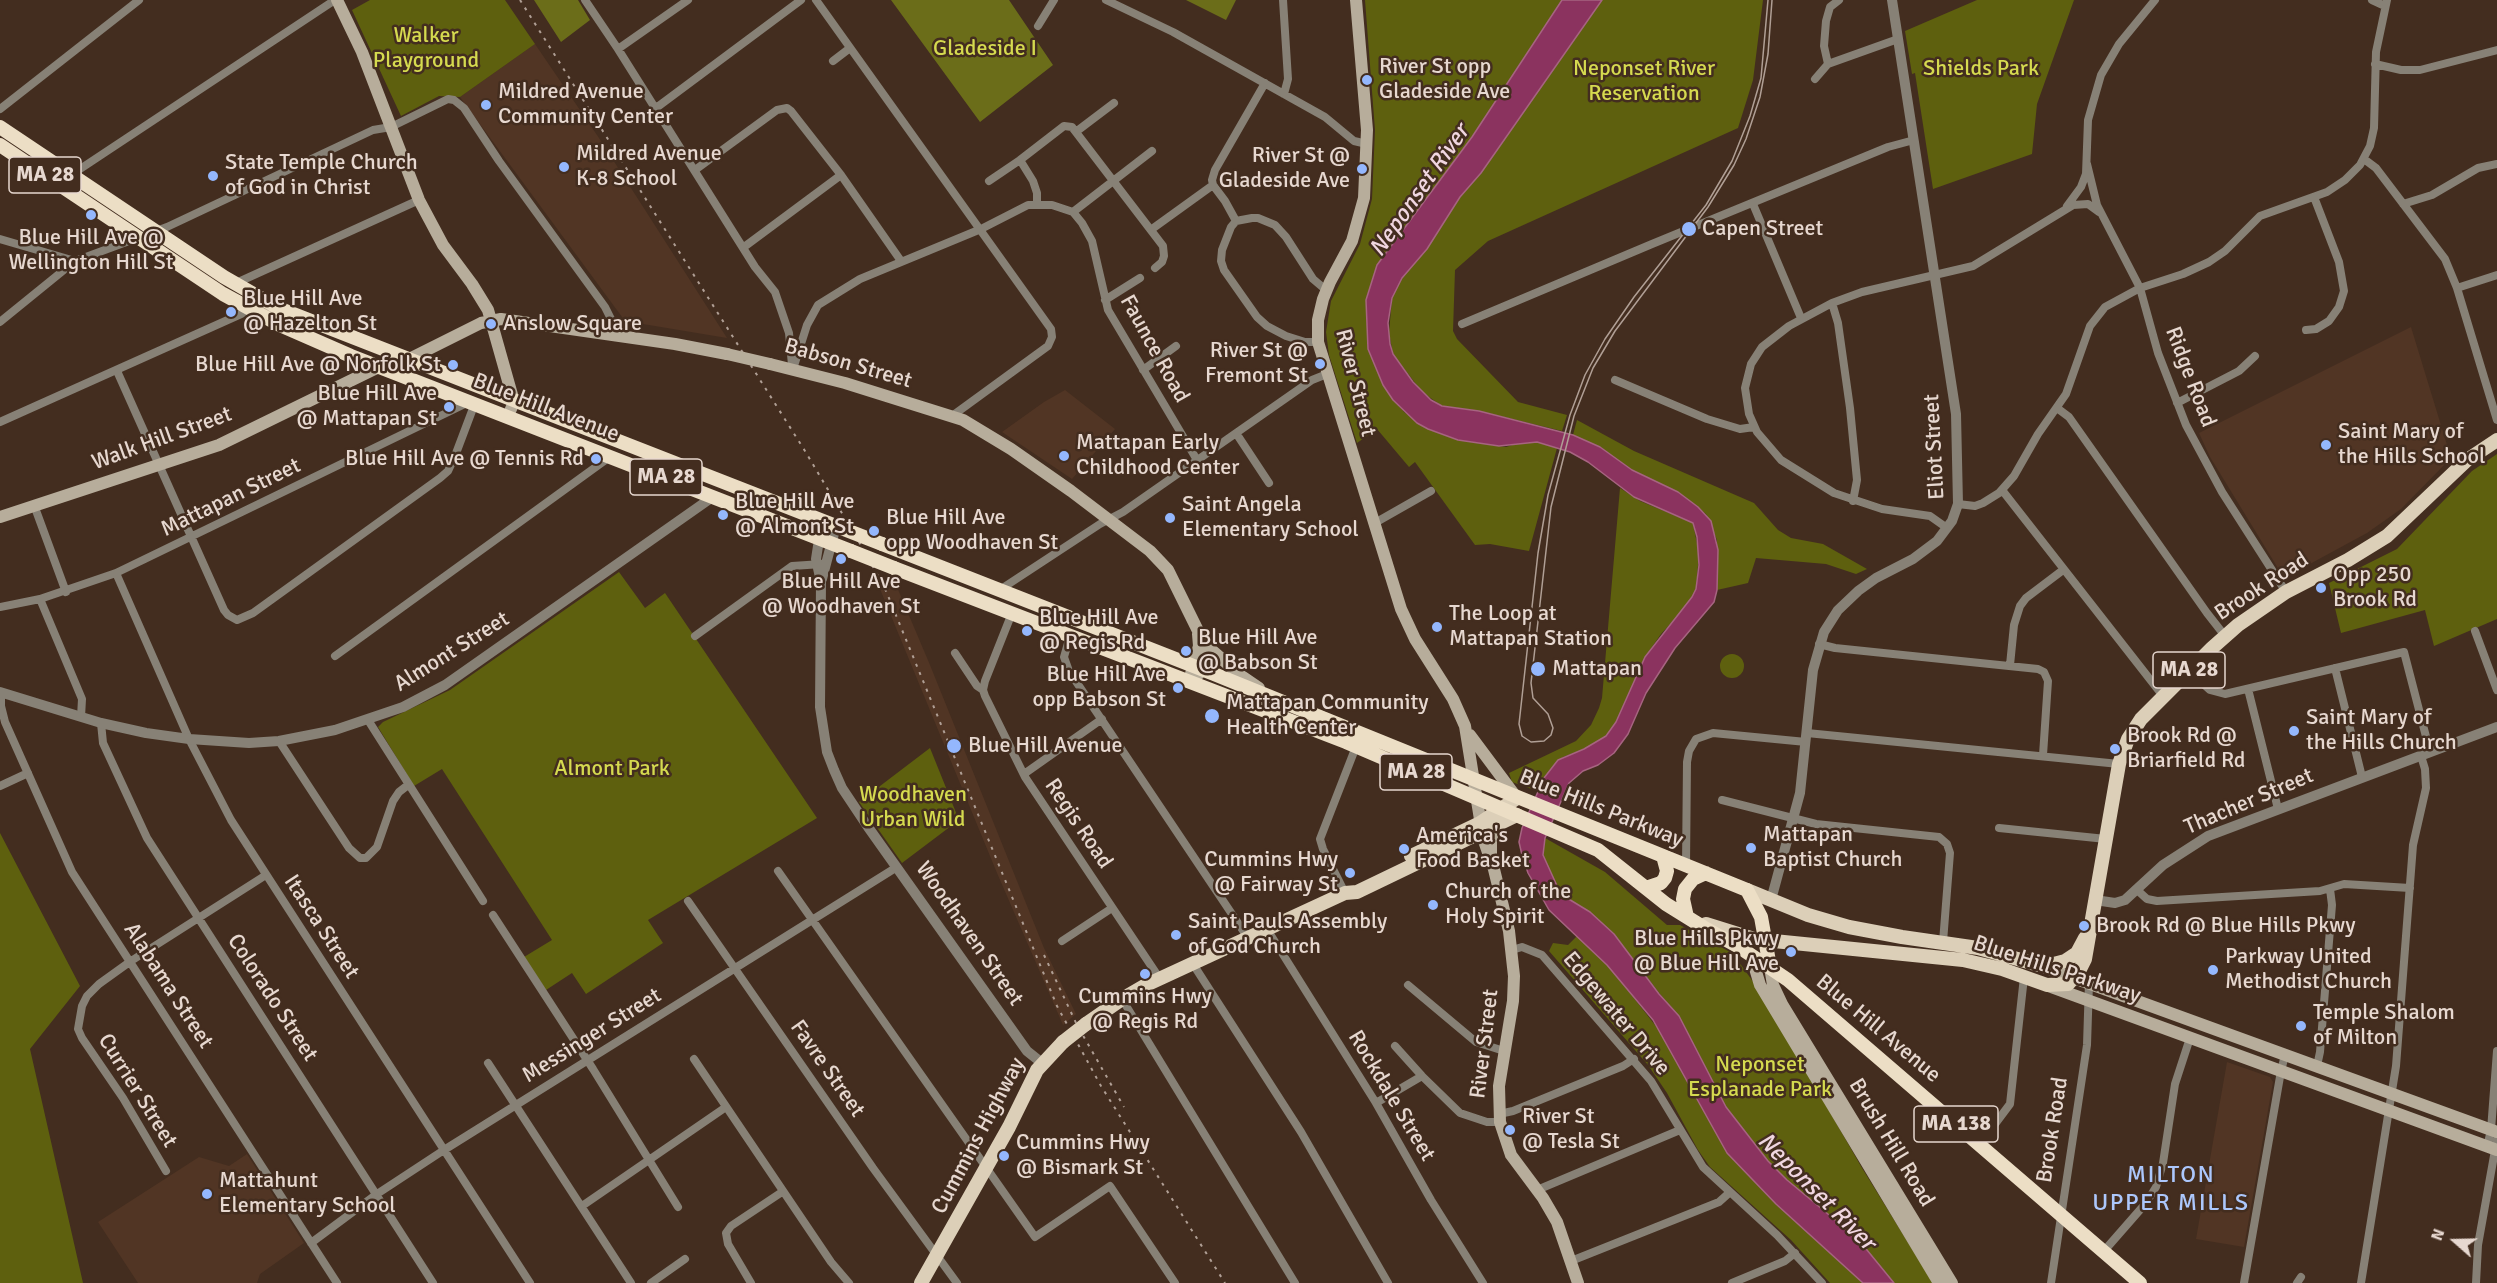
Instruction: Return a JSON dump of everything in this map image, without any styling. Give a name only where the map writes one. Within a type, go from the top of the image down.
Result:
[{"type":"highway","name":"Blue Hill Avenue","points":[[0,127],[234,284],[288,313],[1197,668],[1237,691],[1358,740],[1474,781]]},
{"type":"highway","name":"Blue Hill Avenue","points":[[0,145],[250,310],[291,330],[894,568],[1192,682],[1286,704],[1476,797]]},
{"type":"highway","name":"Blue Hills Parkway","points":[[1474,781],[1747,890]]},
{"type":"highway","name":"Blue Hills Parkway","points":[[1476,797],[1598,850],[1687,917]]},
{"type":"highway","points":[[1646,888],[1661,883],[1665,878],[1667,871],[1663,855]]},
{"type":"highway","points":[[1687,917],[1683,900],[1685,889],[1693,879],[1706,873]]},
{"type":"highway","name":"Brush Hill Road","points":[[1747,890],[1760,913],[1770,967]]},
{"type":"highway","name":"Blue Hill Avenue","points":[[1687,917],[1788,980],[2140,1283]]},
{"type":"main road","points":[[336,0],[362,52],[419,200],[443,245],[482,299],[491,320],[514,402],[508,416]]},
{"type":"main road","name":"River Street","points":[[1356,0],[1367,144],[1365,188],[1358,225],[1326,290],[1318,320],[1318,342],[1373,524],[1404,616],[1480,750],[1520,799]]},
{"type":"main road","name":"Babson Street","points":[[403,358],[491,320],[532,323],[727,354],[793,369],[952,416],[980,429],[1011,449],[1150,551],[1168,570],[1198,634],[1206,645]]},
{"type":"main road","name":"Walk Hill Street","points":[[0,517],[219,445],[379,366],[403,358]]},
{"type":"main road","name":"Brook Road","points":[[2075,978],[2083,964],[2120,764],[2125,745],[2134,729],[2188,670],[2225,636],[2286,592],[2348,560],[2387,536],[2467,460],[2497,440]]},
{"type":"main road","points":[[1192,682],[1197,668],[1198,634]]},
{"type":"main road","points":[[1197,668],[1208,654],[1206,645]]},
{"type":"main road","name":"Blue Hill Avenue","points":[[1206,645],[1243,678],[1286,704]]},
{"type":"main road","name":"River Street","points":[[1465,726],[1476,797],[1485,827],[1512,950],[1514,992],[1498,1092],[1499,1118],[1511,1155],[1557,1222],[1578,1283]]},
{"type":"main road","name":"Cummins Highway","points":[[1485,827],[1501,808],[1520,799]]},
{"type":"main road","name":"Cummins Highway","points":[[921,1283],[1042,1064],[1063,1042],[1122,999],[1160,979],[1345,893],[1354,883],[1517,815]]},
{"type":"main road","name":"Blue Hills Parkway","points":[[1747,890],[1849,927],[1992,951],[2039,965],[2392,1093],[2494,1141]]},
{"type":"main road","name":"Blue Hills Parkway","points":[[1687,917],[1737,935],[1963,960],[2024,976],[2389,1111],[2494,1141]]},
{"type":"main road","name":"Brook Road","points":[[2039,965],[2060,963],[2073,956],[2082,945],[2091,922]]},
{"type":"main road","points":[[1848,948],[1856,939],[1849,927]]},
{"type":"main road","points":[[1873,951],[1867,944],[1867,939],[1878,933]]},
{"type":"main road","name":"Brush Hill Road","points":[[1751,955],[1760,985],[1932,1261],[1952,1283]]},
{"type":"main road","name":"Brush Hill Road","points":[[1770,967],[1773,985],[1782,1004],[1932,1261],[1940,1283]]},
{"type":"main road","points":[[2042,984],[2064,985],[2075,978]]},
{"type":"street","points":[[0,109],[139,0]]},
{"type":"street","points":[[71,175],[336,0]]},
{"type":"street","points":[[585,0],[656,108],[755,267],[775,292],[789,333],[793,369]]},
{"type":"street","points":[[618,49],[688,0]]},
{"type":"street","points":[[656,108],[801,0]]},
{"type":"street","points":[[816,0],[1051,329],[1053,337],[1047,346],[952,416]]},
{"type":"street","points":[[1038,26],[1054,0]]},
{"type":"street","points":[[1106,0],[1173,32],[1331,121],[1354,141],[1367,144]]},
{"type":"street","points":[[1283,0],[1288,79],[1284,94]]},
{"type":"street","points":[[1828,64],[1824,46],[1826,21],[1830,7],[1839,0]]},
{"type":"street","name":"Eliot Street","points":[[1771,900],[1801,786],[1813,670],[1819,644],[1834,615],[1853,595],[1876,578],[1924,552],[1947,528],[1958,504],[1956,414],[1892,0]]},
{"type":"street","points":[[2065,208],[2081,187],[2086,164],[2088,120],[2101,75],[2119,44],[2155,0]]},
{"type":"street","points":[[1958,504],[1979,505],[2002,490],[2014,476],[2038,434],[2070,386],[2083,342],[2093,320],[2110,303],[2140,288],[2183,274],[2209,262],[2225,251],[2260,216],[2314,197],[2339,185],[2364,159],[2374,128],[2375,64],[2386,3],[2372,0]]},
{"type":"street","points":[[1815,80],[1828,64],[1898,39]]},
{"type":"street","points":[[833,61],[850,48]]},
{"type":"street","points":[[2375,64],[2401,70],[2421,70],[2497,50]]},
{"type":"street","points":[[1236,221],[1213,185],[1215,170],[1265,83]]},
{"type":"street","points":[[0,322],[75,261],[155,231],[373,130],[391,127],[448,99],[454,100],[464,108],[499,161],[605,307],[613,323],[613,335]]},
{"type":"street","points":[[1077,131],[1114,103]]},
{"type":"street","points":[[695,170],[780,108],[791,111],[841,175],[901,261]]},
{"type":"street","points":[[989,181],[1064,126],[1072,127],[1163,246],[1165,253],[1162,262],[1155,268]]},
{"type":"street","points":[[1462,324],[1888,147],[1914,140]]},
{"type":"street","points":[[793,369],[807,325],[818,305],[860,279],[981,229],[1028,205],[1052,205],[1073,212],[1152,152]]},
{"type":"street","points":[[2364,159],[2376,168],[2442,254],[2457,288],[2497,420]]},
{"type":"street","points":[[1020,160],[1033,181],[1037,193],[1037,204]]},
{"type":"street","name":"Ridge Road","points":[[2086,164],[2099,212],[2140,288],[2158,353],[2177,403],[2216,483],[2286,592]]},
{"type":"street","points":[[2403,204],[2432,195],[2478,168],[2497,164]]},
{"type":"street","points":[[744,247],[841,175]]},
{"type":"street","points":[[1152,229],[1213,185]]},
{"type":"street","points":[[2306,330],[2316,329],[2329,321],[2339,308],[2344,291],[2339,262],[2314,197]]},
{"type":"street","points":[[234,284],[419,200]]},
{"type":"street","points":[[1752,204],[1801,318]]},
{"type":"street","points":[[1947,528],[1930,516],[1888,511],[1853,501],[1827,490],[1788,466],[1769,449],[1754,427],[1746,394],[1747,376],[1751,364],[1762,347],[1801,318],[1832,303],[1862,292],[1935,276],[1980,263],[2065,208],[2088,204],[2099,212]]},
{"type":"street","name":"Faunce Road","points":[[1073,212],[1092,241],[1105,300],[1143,370],[1197,460]]},
{"type":"street","points":[[1318,342],[1292,338],[1267,326],[1224,270],[1221,261],[1226,236],[1236,221],[1258,218],[1275,225],[1287,237],[1313,279],[1326,290]]},
{"type":"street","points":[[0,239],[75,261]]},
{"type":"street","points":[[2457,288],[2497,275]]},
{"type":"street","points":[[1105,300],[1140,278]]},
{"type":"street","points":[[1832,303],[1838,323],[1850,408],[1857,480],[1853,501]]},
{"type":"street","points":[[0,422],[250,310]]},
{"type":"street","points":[[1143,370],[1176,346]]},
{"type":"street","points":[[2177,403],[2239,371],[2255,356]]},
{"type":"street","points":[[117,371],[228,615],[237,620],[253,613],[448,471],[472,402]]},
{"type":"street","points":[[998,591],[1119,515],[1316,377],[1327,374]]},
{"type":"street","points":[[1615,380],[1707,419],[1740,429],[1754,427]]},
{"type":"street","name":"Mattapan Street","points":[[0,607],[40,599],[116,573],[472,402]]},
{"type":"street","points":[[2057,408],[2069,417],[2225,636]]},
{"type":"street","points":[[1236,433],[1269,483]]},
{"type":"street","points":[[335,656],[611,456]]},
{"type":"street","points":[[1373,524],[1431,490]]},
{"type":"street","points":[[2002,490],[2163,696]]},
{"type":"street","name":"Almont Street","points":[[0,692],[100,723],[189,739],[249,743],[279,741],[335,730],[368,720],[424,697],[464,673],[714,496]]},
{"type":"street","points":[[34,505],[66,591]]},
{"type":"street","name":"Woodhaven Street","points":[[834,525],[826,541],[817,551],[821,564],[820,707],[827,752],[843,788],[897,867],[1027,1051],[1042,1064]]},
{"type":"street","points":[[695,636],[792,567],[821,564]]},
{"type":"street","points":[[2010,665],[2014,625],[2020,606],[2026,598],[2063,570]]},
{"type":"street","name":"Itasca Street","points":[[116,573],[189,739],[231,820],[530,1283]]},
{"type":"street","points":[[40,599],[82,699],[81,717]]},
{"type":"street","points":[[983,690],[1012,614]]},
{"type":"street","points":[[2475,631],[2497,690]]},
{"type":"street","points":[[1070,636],[1065,652],[1065,662],[1248,938]]},
{"type":"street","points":[[1819,644],[1835,648],[2038,669],[2047,678],[2043,755]]},
{"type":"street","points":[[2188,670],[2206,687],[2215,692],[2225,693],[2404,652],[2425,754],[2426,788],[2414,838],[2397,1059],[2361,1283]]},
{"type":"street","name":"Regis Road","points":[[955,653],[977,686],[983,690],[1024,774],[1160,979]]},
{"type":"street","points":[[2335,668],[2362,777]]},
{"type":"street","points":[[2248,689],[2278,809]]},
{"type":"street","name":"Alabama Street","points":[[0,692],[5,722],[72,872],[337,1283]]},
{"type":"street","points":[[1024,774],[1102,719]]},
{"type":"street","points":[[368,720],[483,901]]},
{"type":"street","name":"Colorado Street","points":[[100,723],[103,743],[147,838],[433,1283]]},
{"type":"street","name":"Thacher Street","points":[[2095,900],[2122,902],[2163,865],[2199,841],[2497,727]]},
{"type":"street","points":[[1686,865],[1689,751],[1696,739],[1713,733],[1806,737],[2043,755],[2120,764]]},
{"type":"street","points":[[1345,893],[1320,839],[1358,740]]},
{"type":"street","points":[[279,741],[355,855],[366,858],[377,847],[399,792],[408,785]]},
{"type":"street","points":[[0,786],[28,773]]},
{"type":"street","points":[[1722,800],[1816,824],[1934,836],[1943,840],[1949,848],[1950,859],[1943,942]]},
{"type":"street","points":[[1999,828],[2106,839]]},
{"type":"street","name":"Messinger Street","points":[[311,1243],[377,1194],[444,1150],[897,867]]},
{"type":"street","points":[[778,871],[1035,1237],[1110,1186],[1175,1283]]},
{"type":"street","name":"Currier Street","points":[[166,1171],[123,1098],[91,1053],[78,1029],[82,1006],[87,996],[131,961],[266,875]]},
{"type":"street","points":[[2136,889],[2147,899],[2157,901],[2320,891],[2344,884],[2410,888]]},
{"type":"street","points":[[2317,1066],[2332,905],[2330,889]]},
{"type":"street","name":"Favre Street","points":[[688,901],[957,1283]]},
{"type":"street","points":[[1062,941],[1112,908]]},
{"type":"street","points":[[493,915],[678,1207]]},
{"type":"street","name":"Rockdale Street","points":[[1267,929],[1376,1103],[1438,1213],[1483,1283]]},
{"type":"street","name":"Edgewater Drive","points":[[1512,950],[1522,947],[1542,955],[1634,1059],[1661,1095],[1697,1160],[1729,1193],[1796,1253],[1822,1283]]},
{"type":"street","points":[[1193,964],[1301,1132],[1388,1283]]},
{"type":"street","points":[[1980,1144],[2010,1104],[2024,976]]},
{"type":"street","name":"Brook Road","points":[[2051,1283],[2060,1213],[2083,1078],[2089,1001],[2088,983]]},
{"type":"street","points":[[1408,985],[1476,1042],[1504,1051]]},
{"type":"street","points":[[1122,999],[1295,1283]]},
{"type":"street","points":[[2104,1251],[2146,1203],[2156,1187],[2163,1163],[2175,1084],[2190,1038]]},
{"type":"street","points":[[1395,1046],[1422,1076],[1461,1113],[1487,1122],[1623,1066],[1634,1059]]},
{"type":"street","points":[[2476,1283],[2478,1245],[2494,1141],[2497,1050]]},
{"type":"street","points":[[2244,1283],[2285,1055]]},
{"type":"street","points":[[694,1059],[782,1192],[831,1262],[849,1283]]},
{"type":"street","points":[[488,1063],[631,1283]]},
{"type":"street","points":[[1376,1103],[1422,1076]]},
{"type":"street","points":[[582,1206],[726,1107]]},
{"type":"street","points":[[1537,1190],[1680,1130]]},
{"type":"street","points":[[751,1283],[728,1244],[726,1233],[731,1226],[782,1192]]},
{"type":"street","points":[[1572,1261],[1719,1202],[1729,1193]]},
{"type":"street","points":[[1732,1283],[1785,1261],[1796,1253]]},
{"type":"street","points":[[651,1283],[685,1259]]},
{"type":"shaded area","points":[[1562,0],[1602,0],[1481,173],[1460,197],[1427,249],[1402,278],[1392,298],[1388,323],[1390,344],[1393,354],[1413,382],[1431,400],[1442,406],[1479,411],[1573,435],[1600,447],[1632,470],[1678,492],[1698,507],[1711,521],[1718,550],[1717,590],[1714,602],[1675,648],[1646,693],[1628,734],[1614,753],[1598,765],[1583,771],[1569,783],[1545,838],[1543,855],[1558,888],[1567,898],[1590,912],[1614,934],[1659,994],[1679,1016],[1726,1107],[1768,1161],[1787,1180],[1858,1239],[1894,1283],[1863,1283],[1776,1204],[1727,1153],[1653,1020],[1607,965],[1549,910],[1528,873],[1522,855],[1519,842],[1522,828],[1544,778],[1558,760],[1606,736],[1616,722],[1645,657],[1692,597],[1696,589],[1699,565],[1697,537],[1693,523],[1634,497],[1588,462],[1570,452],[1537,442],[1499,446],[1458,440],[1428,429],[1417,423],[1393,400],[1383,385],[1368,349],[1366,300],[1377,265],[1472,137]]},
{"type":"shaded area","name":"Mildred Avenue K-8 School","points":[[535,44],[599,138],[727,338],[625,321],[460,97]]},
{"type":"shaded area","name":"Saint Mary of the Hills School","points":[[2411,327],[2451,458],[2401,509],[2367,533],[2284,578],[2210,457],[2199,433]]},
{"type":"shaded area","name":"Mattapan Early Childhood Center","points":[[1065,390],[1115,429],[1072,479],[1002,432]]},
{"type":"shaded area","name":"Blue Hill Avenue","points":[[873,572],[894,580],[930,665],[1044,948],[1076,1014],[1063,1025],[997,873]]},
{"type":"shaded area","points":[[2227,1062],[2270,1077],[2273,1082],[2244,1247],[2196,1239]]},
{"type":"shaded area","name":"Mattahunt Elementary School","points":[[247,1154],[304,1243],[260,1274],[257,1283],[138,1283],[98,1222],[199,1157],[229,1166]]},
{"type":"green space","name":"Walker Playground","points":[[370,0],[505,0],[535,44],[460,97],[439,96],[401,116],[352,10]]},
{"type":"green space","points":[[534,0],[578,0],[590,20],[561,42]]},
{"type":"green space","name":"Gladeside I","points":[[891,0],[1009,0],[1053,65],[980,122]]},
{"type":"green space","points":[[1186,0],[1236,0],[1226,20]]},
{"type":"green space","name":"Neponset River Reservation","points":[[1365,0],[1562,0],[1472,137],[1377,265],[1366,300],[1368,349],[1383,385],[1404,412],[1428,429],[1458,440],[1506,447],[1522,442],[1537,442],[1557,448],[1529,551],[1490,544],[1475,545],[1415,462],[1409,467],[1377,429],[1357,443],[1329,355],[1326,332],[1331,301],[1360,244],[1372,199],[1375,130]]},
{"type":"green space","name":"Neponset River Reservation","points":[[1602,0],[1763,0],[1753,80],[1738,128],[1488,241],[1455,270],[1453,331],[1457,339],[1518,402],[1567,415],[1562,431],[1479,411],[1442,406],[1422,392],[1393,354],[1389,333],[1392,298],[1402,278],[1427,249],[1460,197],[1481,173]]},
{"type":"green space","name":"Shields Park","points":[[1977,0],[2074,0],[2037,104],[2032,154],[1933,189],[1915,73],[1912,74],[1905,31]]},
{"type":"green space","points":[[1577,420],[1634,451],[1754,503],[1778,530],[1791,538],[1823,544],[1867,569],[1856,574],[1826,564],[1756,558],[1748,583],[1717,590],[1717,540],[1706,514],[1678,492],[1632,470],[1600,447],[1573,435]]},
{"type":"green space","points":[[2497,454],[2497,619],[2434,646],[2425,610],[2341,633],[2329,583],[2397,549],[2472,471]]},
{"type":"green space","points":[[1620,488],[1640,501],[1693,523],[1699,554],[1696,589],[1687,606],[1661,634],[1645,657],[1616,722],[1606,736],[1584,749],[1563,757],[1554,765],[1537,791],[1512,782],[1509,773],[1576,741],[1591,725],[1602,698]]},
{"type":"green space","name":"Almont Park","points":[[619,572],[645,608],[665,593],[817,818],[648,920],[663,943],[586,994],[572,973],[546,990],[524,957],[552,940],[442,769],[414,786],[378,727],[383,722],[450,690]]},
{"type":"green space","points":[[1732,654],[1740,658],[1744,666],[1740,674],[1732,678],[1724,674],[1720,666],[1724,658]]},
{"type":"green space","name":"Woodhaven Urban Wild","points":[[930,748],[959,820],[902,863],[859,802]]},
{"type":"green space","points":[[0,833],[80,986],[30,1049],[83,1283],[0,1283]]},
{"type":"green space","name":"Neponset Esplanade Park","points":[[1545,838],[1605,872],[1667,925],[1680,925],[1730,952],[1736,958],[1762,994],[1862,1168],[1933,1283],[1894,1283],[1858,1239],[1787,1180],[1768,1161],[1726,1107],[1679,1016],[1614,934],[1590,912],[1567,898],[1558,888],[1543,855]]},
{"type":"green space","points":[[1578,935],[1608,965],[1662,1034],[1727,1153],[1776,1204],[1863,1283],[1830,1283],[1791,1240],[1710,1167],[1648,1065],[1549,951],[1553,943],[1568,945]]},
{"type":"tram line","points":[[1768,0],[1761,78],[1750,116],[1732,161],[1706,205],[1634,297],[1605,339],[1585,375],[1570,415],[1548,495],[1538,553],[1519,724],[1522,736],[1531,742],[1544,741],[1551,735],[1553,728],[1548,714],[1533,698],[1531,683],[1551,507],[1574,416],[1593,368],[1615,331],[1708,207],[1734,165],[1746,139],[1760,97],[1768,54],[1772,0]]},
{"type":"railway","points":[[520,0],[805,451],[865,552],[886,591],[1057,1006],[1101,1086],[1225,1283]]},
{"type":"railway","points":[[1044,955],[1077,1025],[1124,1107]]},
{"type":"place","name":"River St opp Gladeside Ave","points":[[1367,80]]},
{"type":"place","name":"Mildred Avenue Community Center","points":[[486,105]]},
{"type":"place","name":"Mildred Avenue K-8 School","points":[[564,167]]},
{"type":"place","name":"River St @ Gladeside Ave","points":[[1362,169]]},
{"type":"place","name":"State Temple Church of God in Christ","points":[[213,176]]},
{"type":"place","name":"Blue Hill Ave @ Wellington Hill St","points":[[91,215]]},
{"type":"place","name":"Capen Street","points":[[1689,229]]},
{"type":"place","name":"Blue Hill Ave @ Hazelton St","points":[[231,312]]},
{"type":"place","name":"Anslow Square","points":[[491,324]]},
{"type":"place","name":"River St @ Fremont St","points":[[1320,364]]},
{"type":"place","name":"Blue Hill Ave @ Norfolk St","points":[[453,365]]},
{"type":"place","name":"Blue Hill Ave @ Mattapan St","points":[[449,407]]},
{"type":"place","name":"Saint Mary of the Hills School","points":[[2326,445]]},
{"type":"place","name":"Mattapan Early Childhood Center","points":[[1064,456]]},
{"type":"place","name":"Blue Hill Ave @ Tennis Rd","points":[[596,459]]},
{"type":"place","name":"Blue Hill Ave @ Almont St","points":[[723,515]]},
{"type":"place","name":"Saint Angela Elementary School","points":[[1170,518]]},
{"type":"place","name":"Blue Hill Ave opp Woodhaven St","points":[[874,531]]},
{"type":"place","name":"Blue Hill Ave @ Woodhaven St","points":[[841,559]]},
{"type":"place","name":"Opp 250 Brook Rd","points":[[2321,588]]},
{"type":"place","name":"The Loop at Mattapan Station","points":[[1437,627]]},
{"type":"place","name":"Blue Hill Ave @ Regis Rd","points":[[1027,631]]},
{"type":"place","name":"Blue Hill Ave @ Babson St","points":[[1186,651]]},
{"type":"place","name":"Mattapan","points":[[1538,669]]},
{"type":"place","name":"Blue Hill Ave opp Babson St","points":[[1178,688]]},
{"type":"place","name":"Mattapan Community Health Center","points":[[1212,716]]},
{"type":"place","name":"Saint Mary of the Hills Church","points":[[2294,731]]},
{"type":"place","name":"Blue Hill Avenue","points":[[954,746]]},
{"type":"place","name":"Brook Rd @ Briarfield Rd","points":[[2115,749]]},
{"type":"place","name":"Mattapan Baptist Church","points":[[1751,848]]},
{"type":"place","name":"America's Food Basket","points":[[1404,849]]},
{"type":"place","name":"Cummins Hwy @ Fairway St","points":[[1350,873]]},
{"type":"place","name":"Church of the Holy Spirit","points":[[1433,905]]},
{"type":"place","name":"Brook Rd @ Blue Hills Pkwy","points":[[2084,926]]},
{"type":"place","name":"Saint Pauls Assembly of God Church","points":[[1176,935]]},
{"type":"place","name":"Blue Hills Pkwy @ Blue Hill Ave","points":[[1791,952]]},
{"type":"place","name":"Parkway United Methodist Church","points":[[2213,970]]},
{"type":"place","name":"Cummins Hwy @ Regis Rd","points":[[1145,974]]},
{"type":"place","name":"Temple Shalom of Milton","points":[[2301,1026]]},
{"type":"place","name":"River St @ Tesla St","points":[[1510,1130]]},
{"type":"place","name":"Cummins Hwy @ Bismark St","points":[[1004,1156]]},
{"type":"place","name":"Mattahunt Elementary School","points":[[207,1194]]},
{"type":"district","name":"MILTON UPPER MILLS","points":[[2171,1190]]},
{"type":"water label","name":"Neponset River","points":[[1420,191]]},
{"type":"water label","name":"Neponset River","points":[[1816,1192]]}]
